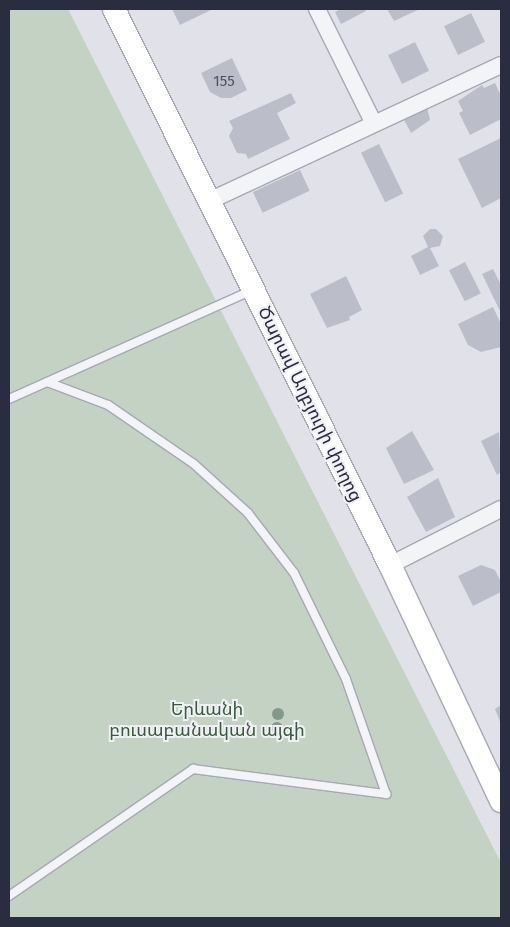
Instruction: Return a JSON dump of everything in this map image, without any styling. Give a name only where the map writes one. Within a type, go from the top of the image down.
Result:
[{"type":"main road","name":"Ծարավ Աղբյուրի փողոց","points":[[114,9],[390,565],[501,801]]},
{"type":"street","points":[[317,9],[374,124]]},
{"type":"street","points":[[209,201],[501,65]]},
{"type":"street","points":[[390,565],[501,509]]},
{"type":"lane","points":[[9,399],[253,290]]},
{"type":"lane","points":[[9,896],[193,769],[386,794],[346,679],[303,590],[294,573],[248,513],[194,464],[108,405],[47,382]]},
{"type":"green space","name":"Երևանի բուսաբանական այգի","points":[[9,9],[68,9],[501,863],[501,918],[9,918]]},
{"type":"building","points":[[172,9],[213,9],[180,25]]},
{"type":"building","points":[[341,9],[365,9],[366,11],[341,24],[335,12]]},
{"type":"building","points":[[387,9],[420,9],[394,21]]},
{"type":"building","points":[[471,13],[485,42],[458,55],[444,26]]},
{"type":"building","points":[[415,42],[429,71],[402,84],[388,55]]},
{"type":"building","points":[[232,58],[247,90],[231,98],[221,98],[210,92],[201,73]]},
{"type":"building","points":[[495,83],[501,96],[501,119],[470,135],[459,113],[463,111],[458,101],[482,85],[484,88]]},
{"type":"building","points":[[291,93],[296,103],[277,113],[290,139],[248,159],[246,154],[237,153],[229,136],[233,128],[229,121]]},
{"type":"building","points":[[427,107],[430,120],[411,133],[403,118]]},
{"type":"building","points":[[501,138],[501,198],[482,208],[458,159]]},
{"type":"building","points":[[379,144],[403,193],[385,202],[361,153]]},
{"type":"building","points":[[300,170],[310,191],[263,213],[253,192]]},
{"type":"building","points":[[430,229],[436,229],[443,236],[440,246],[430,248],[439,266],[420,275],[411,256],[428,247],[423,236]]},
{"type":"building","points":[[465,262],[481,293],[465,301],[449,270]]},
{"type":"building","points":[[493,269],[501,285],[501,313],[482,274]]},
{"type":"building","points":[[346,276],[362,310],[349,317],[350,320],[327,328],[310,294]]},
{"type":"building","points":[[493,307],[501,324],[501,347],[481,352],[468,345],[458,324]]},
{"type":"building","points":[[412,431],[434,470],[404,484],[386,448]]},
{"type":"building","points":[[499,432],[501,472],[497,475],[481,441]]},
{"type":"building","points":[[438,478],[455,517],[426,532],[407,497]]},
{"type":"building","points":[[481,565],[495,570],[501,582],[501,592],[473,606],[458,576]]},
{"type":"building","points":[[501,705],[501,724],[495,709]]}]
